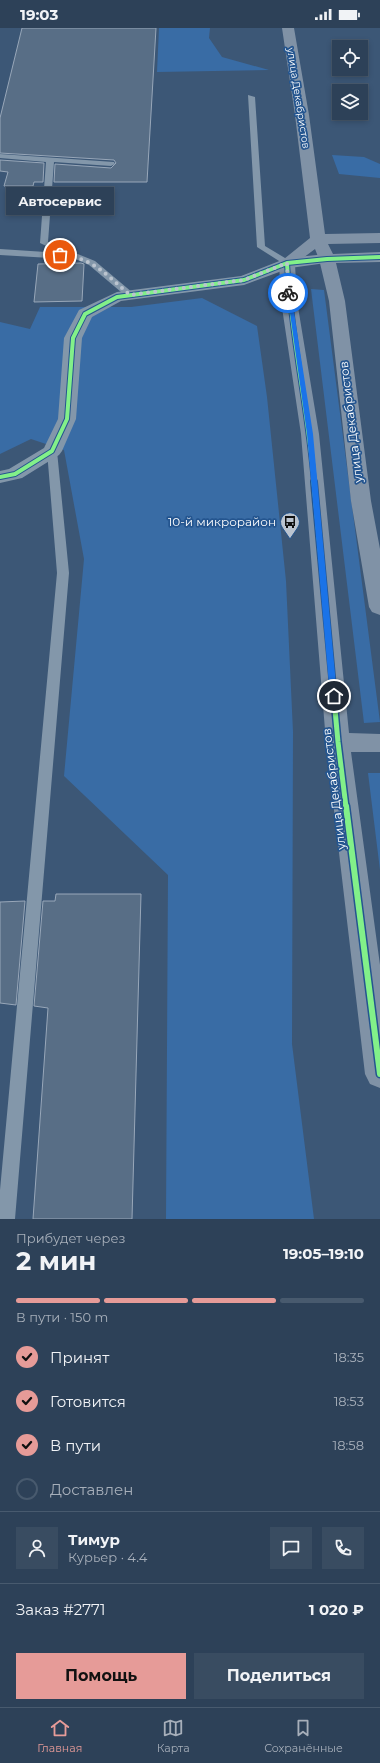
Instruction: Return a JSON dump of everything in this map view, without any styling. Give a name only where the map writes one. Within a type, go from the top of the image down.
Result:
[{"type":"street","name":"улица Декабристов","points":[[288,28],[303,123],[318,239],[328,259],[337,301],[360,501],[380,607]]},
{"type":"street","points":[[287,263],[318,239],[380,238]]},
{"type":"street","points":[[0,477],[14,474],[52,451],[67,418],[73,338],[85,314],[117,297],[244,280],[287,263],[328,259],[380,257]]},
{"type":"street","name":"улица Декабристов","points":[[287,263],[289,301],[310,434],[338,742],[380,1074]]},
{"type":"street","points":[[338,742],[380,743]]},
{"type":"lane","points":[[251,97],[261,247],[287,263]]},
{"type":"lane","points":[[0,156],[111,164]]},
{"type":"lane","points":[[50,159],[44,243],[92,263],[130,295]]},
{"type":"lane","points":[[0,252],[76,256]]},
{"type":"lane","points":[[6,1219],[63,572],[52,451]]},
{"type":"shaded area","points":[[159,28],[210,28],[209,38],[222,57],[269,70],[157,72]]},
{"type":"shaded area","points":[[332,155],[364,157],[380,164],[380,178],[339,174]]},
{"type":"shaded area","points":[[311,289],[324,290],[380,722],[364,723]]},
{"type":"shaded area","points":[[202,298],[257,326],[267,397],[286,581],[293,732],[292,1044],[314,1219],[166,1219],[168,875],[64,776],[84,559],[64,450],[31,439],[0,454],[0,322],[30,329],[40,307],[131,307]]},
{"type":"shaded area","points":[[368,773],[380,773],[380,870]]},
{"type":"building","points":[[22,28],[156,28],[147,182],[54,182],[55,164],[111,168],[116,163],[114,160],[0,153],[0,118]]},
{"type":"building","points":[[0,160],[44,163],[43,182],[34,182],[33,186],[4,186],[8,172],[0,171]]},
{"type":"building","points":[[38,264],[84,264],[82,301],[34,302]]},
{"type":"building","points":[[56,894],[141,894],[132,1219],[33,1219],[48,1008],[34,1006],[43,901],[55,901]]},
{"type":"building","points":[[25,901],[16,1005],[0,1003],[0,902]]},
{"type":"cycle path","points":[[0,477],[15,474],[52,451],[67,419],[73,338],[85,314],[117,297],[244,280],[287,263],[327,259],[380,257]]},
{"type":"cycle path","points":[[287,263],[289,301],[310,434],[338,742],[380,1074]]},
{"type":"way so far","points":[[60,255],[76,256],[92,263],[130,295],[244,280],[287,263],[288,293]]},
{"type":"place","name":"Автосервис","points":[[60,255]]},
{"type":"place","name":"10-й микрорайон","points":[[290,539]]},
{"type":"route","points":[[288,293],[310,434],[334,696]]}]
